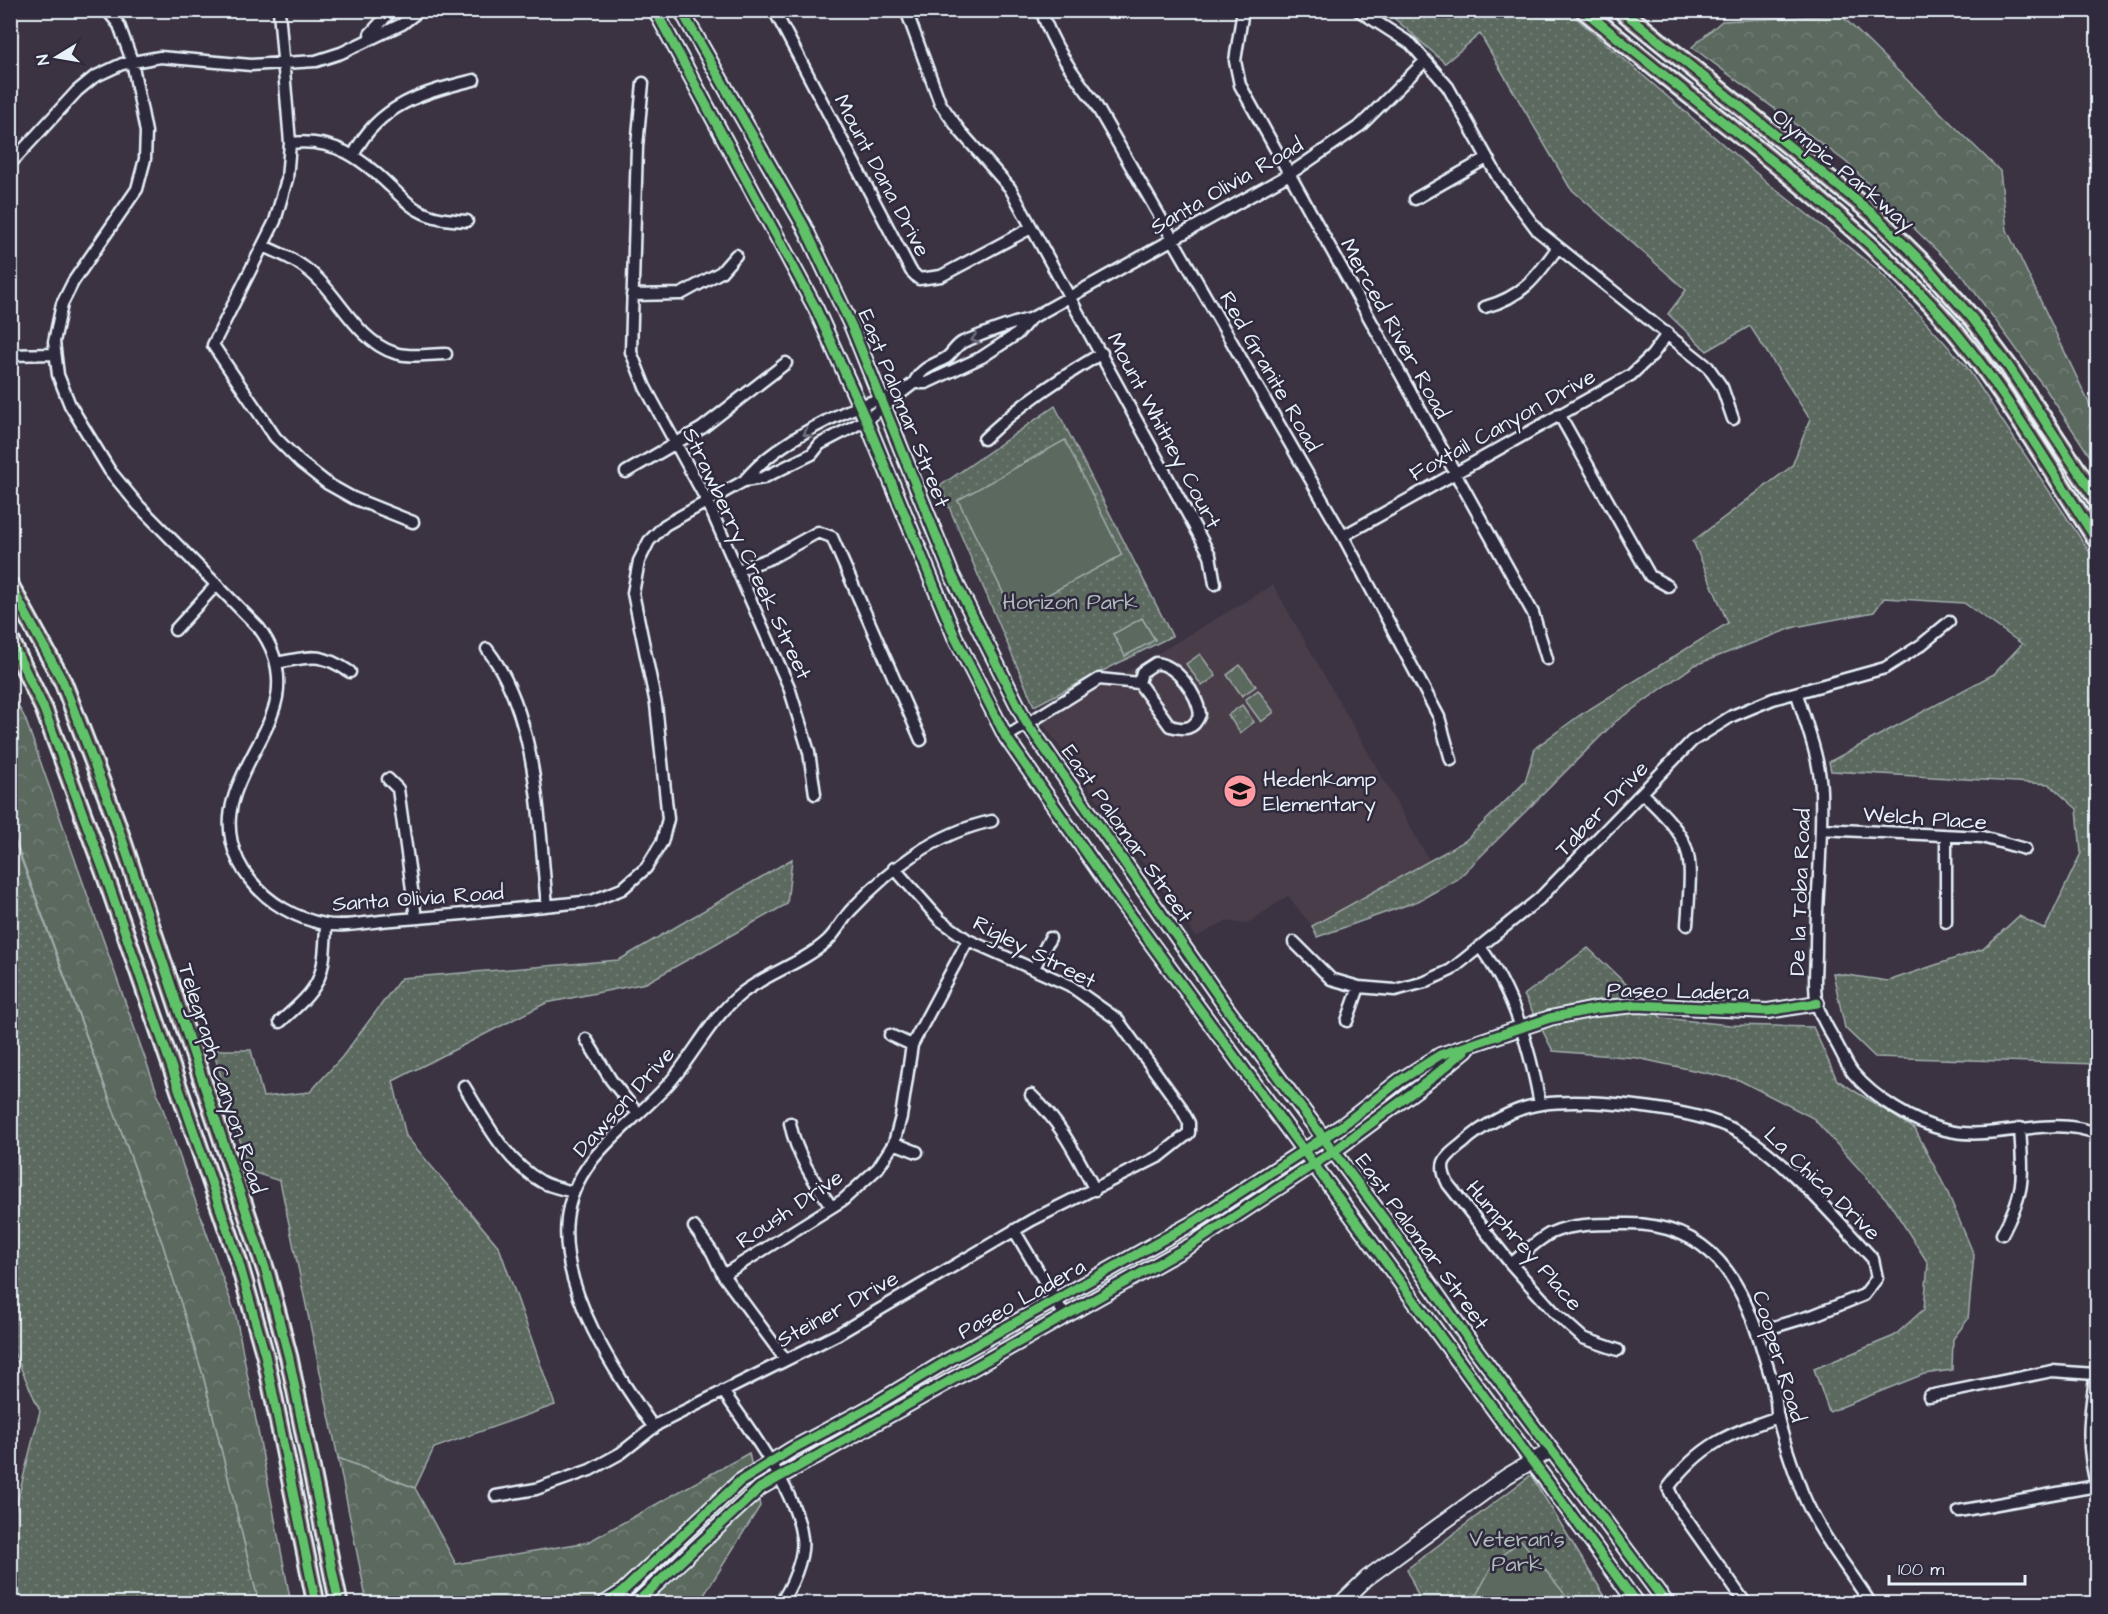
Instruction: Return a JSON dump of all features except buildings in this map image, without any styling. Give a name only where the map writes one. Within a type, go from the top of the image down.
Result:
[{"type":"main road","name":"East Palomar Street","points":[[655,10],[816,309],[862,414],[929,579],[955,637],[1006,737],[1114,894],[1637,1604]]},
{"type":"main road","name":"East Palomar Street","points":[[681,10],[804,226],[852,327],[952,575],[1026,722],[1228,1010],[1667,1604]]},
{"type":"main road","name":"Olympic Parkway","points":[[1584,10],[1653,69],[1853,227],[1923,295],[1978,361],[2097,542]]},
{"type":"main road","name":"Olympic Parkway","points":[[1621,10],[1873,214],[1928,268],[1973,319],[2009,367],[2097,501]]},
{"type":"main road","points":[[1653,69],[1667,49]]},
{"type":"main road","name":"Telegraph Canyon Road","points":[[10,585],[63,682],[115,818],[267,1274],[289,1358],[339,1604]]},
{"type":"main road","name":"Telegraph Canyon Road","points":[[10,639],[44,709],[105,874],[238,1260],[265,1355],[316,1604]]},
{"type":"main road","name":"Paseo Ladera","points":[[604,1604],[621,1593],[739,1482],[1196,1221],[1303,1149],[1324,1138],[1433,1060],[1453,1050],[1471,1046],[1550,1018],[1594,1009],[1636,1005],[1768,1011],[1817,1003]]},
{"type":"main road","name":"Paseo Ladera","points":[[635,1604],[760,1488],[1193,1244],[1334,1151],[1471,1046]]},
{"type":"main road","points":[[1340,1604],[1367,1578],[1532,1461],[1551,1450]]},
{"type":"street","name":"Santa Olivia Road","points":[[107,10],[119,26],[132,61],[146,132],[145,159],[141,179],[134,195],[67,293],[56,323],[54,354],[65,395],[110,471],[138,505],[260,628],[270,645],[276,663],[278,683],[274,707],[245,766],[232,800],[232,840],[245,874],[260,894],[284,911],[326,925],[592,901],[622,889],[646,868],[662,842],[668,819],[656,704],[634,604],[634,583],[639,561],[649,541],[665,525],[744,481],[763,478],[812,454],[820,444],[862,414]]},
{"type":"street","points":[[279,10],[290,143],[284,193],[263,246],[213,345],[218,356],[275,436],[300,462],[346,495],[413,522]]},
{"type":"street","points":[[364,41],[392,10]]},
{"type":"street","points":[[10,164],[85,84],[103,72],[132,61],[183,57],[251,65],[329,58],[402,24],[420,10]]},
{"type":"street","name":"Mount Dana Drive","points":[[774,10],[911,271],[919,279],[941,276],[1031,228]]},
{"type":"street","name":"Mount Whitney Court","points":[[906,10],[940,103],[960,131],[1010,188],[1102,353],[1210,555],[1215,584]]},
{"type":"street","name":"Red Granite Road","points":[[1041,10],[1051,40],[1064,63],[1094,100],[1342,537],[1439,717],[1451,760]]},
{"type":"street","name":"Merced River Road","points":[[1243,10],[1235,61],[1240,85],[1533,613],[1547,659]]},
{"type":"street","points":[[1358,10],[1411,44],[1455,97],[1487,158],[1515,203],[1538,231],[1708,367],[1722,387],[1733,419]]},
{"type":"street","name":"Santa Olivia Road","points":[[914,383],[919,372],[948,356],[961,343],[989,334],[1009,324],[1030,319],[1288,175],[1361,125],[1425,61]]},
{"type":"street","points":[[354,154],[369,129],[396,107],[424,93],[474,80]]},
{"type":"street","name":"Strawberry Creek Street","points":[[643,83],[637,146],[630,343],[633,360],[645,387],[707,501],[794,701],[812,765],[815,794]]},
{"type":"street","points":[[290,143],[318,142],[354,154],[418,211],[439,218],[467,221]]},
{"type":"street","points":[[1415,199],[1487,158]]},
{"type":"street","points":[[263,246],[296,261],[313,274],[367,335],[380,346],[407,355],[446,354]]},
{"type":"street","points":[[1485,307],[1506,302],[1527,287],[1558,248]]},
{"type":"street","points":[[632,295],[681,294],[721,272],[736,255]]},
{"type":"street","name":"Santa Olivia Road","points":[[744,481],[758,464],[776,451],[862,414],[914,383],[926,383],[982,357],[1017,334],[1030,319]]},
{"type":"street","name":"Foxtail Canyon Drive","points":[[1342,537],[1631,375],[1652,355],[1668,333]]},
{"type":"street","points":[[984,439],[1008,416],[1047,386],[1102,353]]},
{"type":"street","points":[[10,355],[54,354]]},
{"type":"street","points":[[626,472],[702,428],[786,363]]},
{"type":"street","points":[[1559,414],[1650,576],[1668,586]]},
{"type":"street","points":[[738,570],[771,558],[818,532],[832,537],[921,740]]},
{"type":"street","points":[[175,630],[217,584]]},
{"type":"street","name":"Taber Drive","points":[[1294,942],[1331,979],[1359,987],[1395,990],[1425,982],[1451,970],[1554,885],[1692,741],[1713,727],[1773,699],[1885,668],[1921,645],[1948,622]]},
{"type":"street","points":[[487,649],[501,667],[511,690],[535,777],[547,906]]},
{"type":"street","points":[[276,663],[313,656],[331,658],[350,672]]},
{"type":"street","points":[[1006,737],[1026,722],[1099,679],[1138,683],[1170,726],[1185,729],[1198,721],[1199,705],[1171,667],[1156,663],[1142,672],[1138,683]]},
{"type":"street","name":"De la Toba Road","points":[[1797,694],[1816,757],[1821,788],[1821,829],[1816,883],[1817,1003],[1824,1022],[1852,1072],[1873,1093],[1906,1113],[1945,1130],[1978,1132],[2061,1125],[2083,1127],[2097,1134]]},
{"type":"street","points":[[388,779],[398,789],[416,918]]},
{"type":"street","points":[[1642,793],[1677,827],[1685,842],[1691,867],[1687,925]]},
{"type":"street","name":"Dawson Drive","points":[[654,1428],[614,1369],[584,1306],[567,1245],[567,1218],[573,1192],[600,1148],[663,1091],[686,1064],[718,1014],[744,992],[827,941],[849,911],[894,868],[952,833],[992,821]]},
{"type":"street","name":"Welch Place","points":[[1821,829],[1982,837],[2025,849]]},
{"type":"street","points":[[1946,837],[1946,922]]},
{"type":"street","name":"Rigley Street","points":[[894,868],[940,921],[968,940],[1069,985],[1117,1019],[1180,1106],[1189,1123],[1189,1132]]},
{"type":"street","points":[[280,1022],[318,984],[325,962],[326,925]]},
{"type":"street","points":[[1034,968],[1050,938]]},
{"type":"street","name":"Roush Drive","points":[[723,1275],[843,1200],[878,1168],[894,1143],[906,1093],[912,1045],[968,940]]},
{"type":"street","points":[[1480,947],[1508,992],[1534,1071],[1540,1104]]},
{"type":"street","points":[[1347,1021],[1359,987]]},
{"type":"street","points":[[890,1035],[912,1045]]},
{"type":"street","points":[[586,1039],[610,1080],[638,1114]]},
{"type":"street","points":[[464,1086],[495,1135],[518,1165],[543,1183],[573,1192]]},
{"type":"street","points":[[1031,1095],[1053,1116],[1066,1134],[1095,1190]]},
{"type":"street","name":"La Chica Drive","points":[[1442,1172],[1444,1160],[1465,1141],[1510,1114],[1540,1104],[1570,1102],[1674,1111],[1700,1116],[1728,1126],[1751,1138],[1778,1161],[1873,1259],[1877,1278],[1864,1295],[1815,1315],[1757,1332]]},
{"type":"street","points":[[790,1123],[793,1142],[812,1178],[831,1206]]},
{"type":"street","points":[[2002,1234],[2015,1209],[2023,1180],[2020,1128]]},
{"type":"street","name":"Steiner Drive","points":[[496,1496],[536,1489],[590,1470],[621,1453],[654,1428],[785,1359],[838,1334],[1014,1230],[1160,1156],[1189,1132]]},
{"type":"street","points":[[894,1143],[917,1152]]},
{"type":"street","name":"Humphrey Place","points":[[1442,1172],[1448,1184],[1511,1264],[1573,1330],[1583,1338],[1618,1350]]},
{"type":"street","name":"Cooper Road","points":[[1511,1264],[1549,1234],[1570,1228],[1635,1224],[1669,1230],[1701,1246],[1727,1269],[1741,1289],[1757,1332],[1775,1394],[1778,1417],[1814,1518],[1826,1540],[1871,1604]]},
{"type":"street","points":[[694,1227],[712,1252],[723,1275],[785,1359]]},
{"type":"street","points":[[1014,1230],[1065,1316]]},
{"type":"street","points":[[1959,1511],[2097,1488],[2088,1448],[2088,1418],[2097,1359]]},
{"type":"street","points":[[1929,1396],[2052,1371],[2096,1374]]},
{"type":"street","points":[[723,1391],[771,1463],[796,1513],[803,1540],[801,1554],[784,1602]]},
{"type":"street","points":[[1746,1604],[1677,1506],[1668,1488],[1680,1472],[1718,1440],[1778,1417]]},
{"type":"shaded area","name":"Hedenkamp Elementary","points":[[1273,585],[1429,860],[1312,926],[1288,896],[1246,924],[1226,921],[1196,937],[1042,722]]},
{"type":"green space","points":[[1386,11],[1568,11],[1769,184],[1879,271],[1966,366],[2097,563],[2097,1064],[1875,1057],[1845,1028],[1833,973],[1888,981],[1983,949],[2019,916],[2045,929],[2081,853],[2077,809],[2049,784],[1831,771],[1829,762],[1994,674],[2022,644],[1964,603],[1884,598],[1874,612],[1795,627],[1695,665],[1615,722],[1458,879],[1418,901],[1317,937],[1312,926],[1465,841],[1525,782],[1535,748],[1580,715],[1728,623],[1693,541],[1792,466],[1810,419],[1750,326],[1707,351],[1668,314],[1686,290],[1570,188],[1480,34],[1445,63]]},
{"type":"green space","points":[[1841,15],[2000,171],[2007,230],[2097,420],[2097,467],[2047,391],[1963,276],[1846,162],[1692,47],[1722,21]]},
{"type":"green space","name":"Horizon Park","points":[[1055,406],[1172,636],[1034,706],[940,486]]},
{"type":"green space","points":[[1065,440],[1122,555],[1019,610],[1011,609],[958,500]]},
{"type":"green space","points":[[1142,618],[1155,640],[1125,656],[1113,634]]},
{"type":"green space","points":[[1200,654],[1216,676],[1202,686],[1186,664]]},
{"type":"green space","points":[[1240,665],[1256,686],[1242,696],[1227,675]]},
{"type":"green space","points":[[1258,690],[1274,712],[1261,722],[1245,700]]},
{"type":"green space","points":[[11,693],[25,718],[236,1316],[291,1603],[259,1603],[203,1375],[163,1245],[11,829]]},
{"type":"green space","points":[[1242,705],[1254,722],[1240,733],[1228,715]]},
{"type":"green space","points":[[10,829],[163,1245],[203,1375],[259,1603],[11,1603],[11,1526],[40,1411],[10,1344]]},
{"type":"green space","points":[[792,859],[787,904],[646,983],[546,1003],[393,1081],[406,1136],[499,1247],[555,1405],[434,1448],[415,1488],[338,1458],[280,1181],[249,1171],[213,1050],[251,1050],[263,1097],[310,1092],[342,1057],[401,978],[619,960]]},
{"type":"green space","points":[[1588,948],[1662,1018],[1730,1025],[1813,1027],[1837,1080],[1915,1129],[1947,1191],[1974,1255],[1968,1319],[1953,1339],[1952,1370],[1924,1374],[1829,1412],[1814,1369],[1894,1336],[1924,1309],[1928,1263],[1889,1202],[1813,1118],[1739,1080],[1637,1058],[1553,1051],[1524,995]]},
{"type":"green space","points":[[749,1453],[760,1506],[699,1603],[367,1603],[338,1458],[415,1488],[456,1564],[588,1542]]},
{"type":"green space","name":"Veteran's Park","points":[[1531,1475],[1609,1603],[1421,1603],[1407,1569]]},
{"type":"green space","points":[[1521,1540],[1572,1603],[1472,1603],[1495,1561]]},
{"type":"cycle path","points":[[655,10],[816,309],[866,420],[955,637],[1006,737],[1115,894],[1637,1604]]},
{"type":"cycle path","points":[[681,10],[804,226],[852,327],[952,575],[1026,722],[1228,1010],[1387,1223],[1471,1343],[1667,1604]]},
{"type":"cycle path","points":[[1584,10],[1799,183],[1882,256],[1921,294],[1947,322],[1994,382],[2098,542]]},
{"type":"cycle path","points":[[1621,10],[1873,214],[1928,268],[1973,319],[2009,367],[2098,501]]},
{"type":"cycle path","points":[[10,585],[63,682],[115,818],[267,1274],[289,1358],[339,1604]]},
{"type":"cycle path","points":[[10,639],[44,709],[105,874],[238,1260],[265,1355],[316,1604]]},
{"type":"cycle path","points":[[604,1604],[621,1593],[739,1482],[792,1449],[865,1410],[950,1359],[1196,1221],[1343,1125],[1399,1081],[1440,1055],[1550,1018],[1595,1009],[1636,1005],[1768,1011],[1817,1003]]},
{"type":"cycle path","points":[[635,1604],[760,1488],[1193,1244],[1334,1151],[1432,1078],[1464,1051]]},
{"type":"place","name":"Hedenkamp Elementary","points":[[1240,791]]}]
